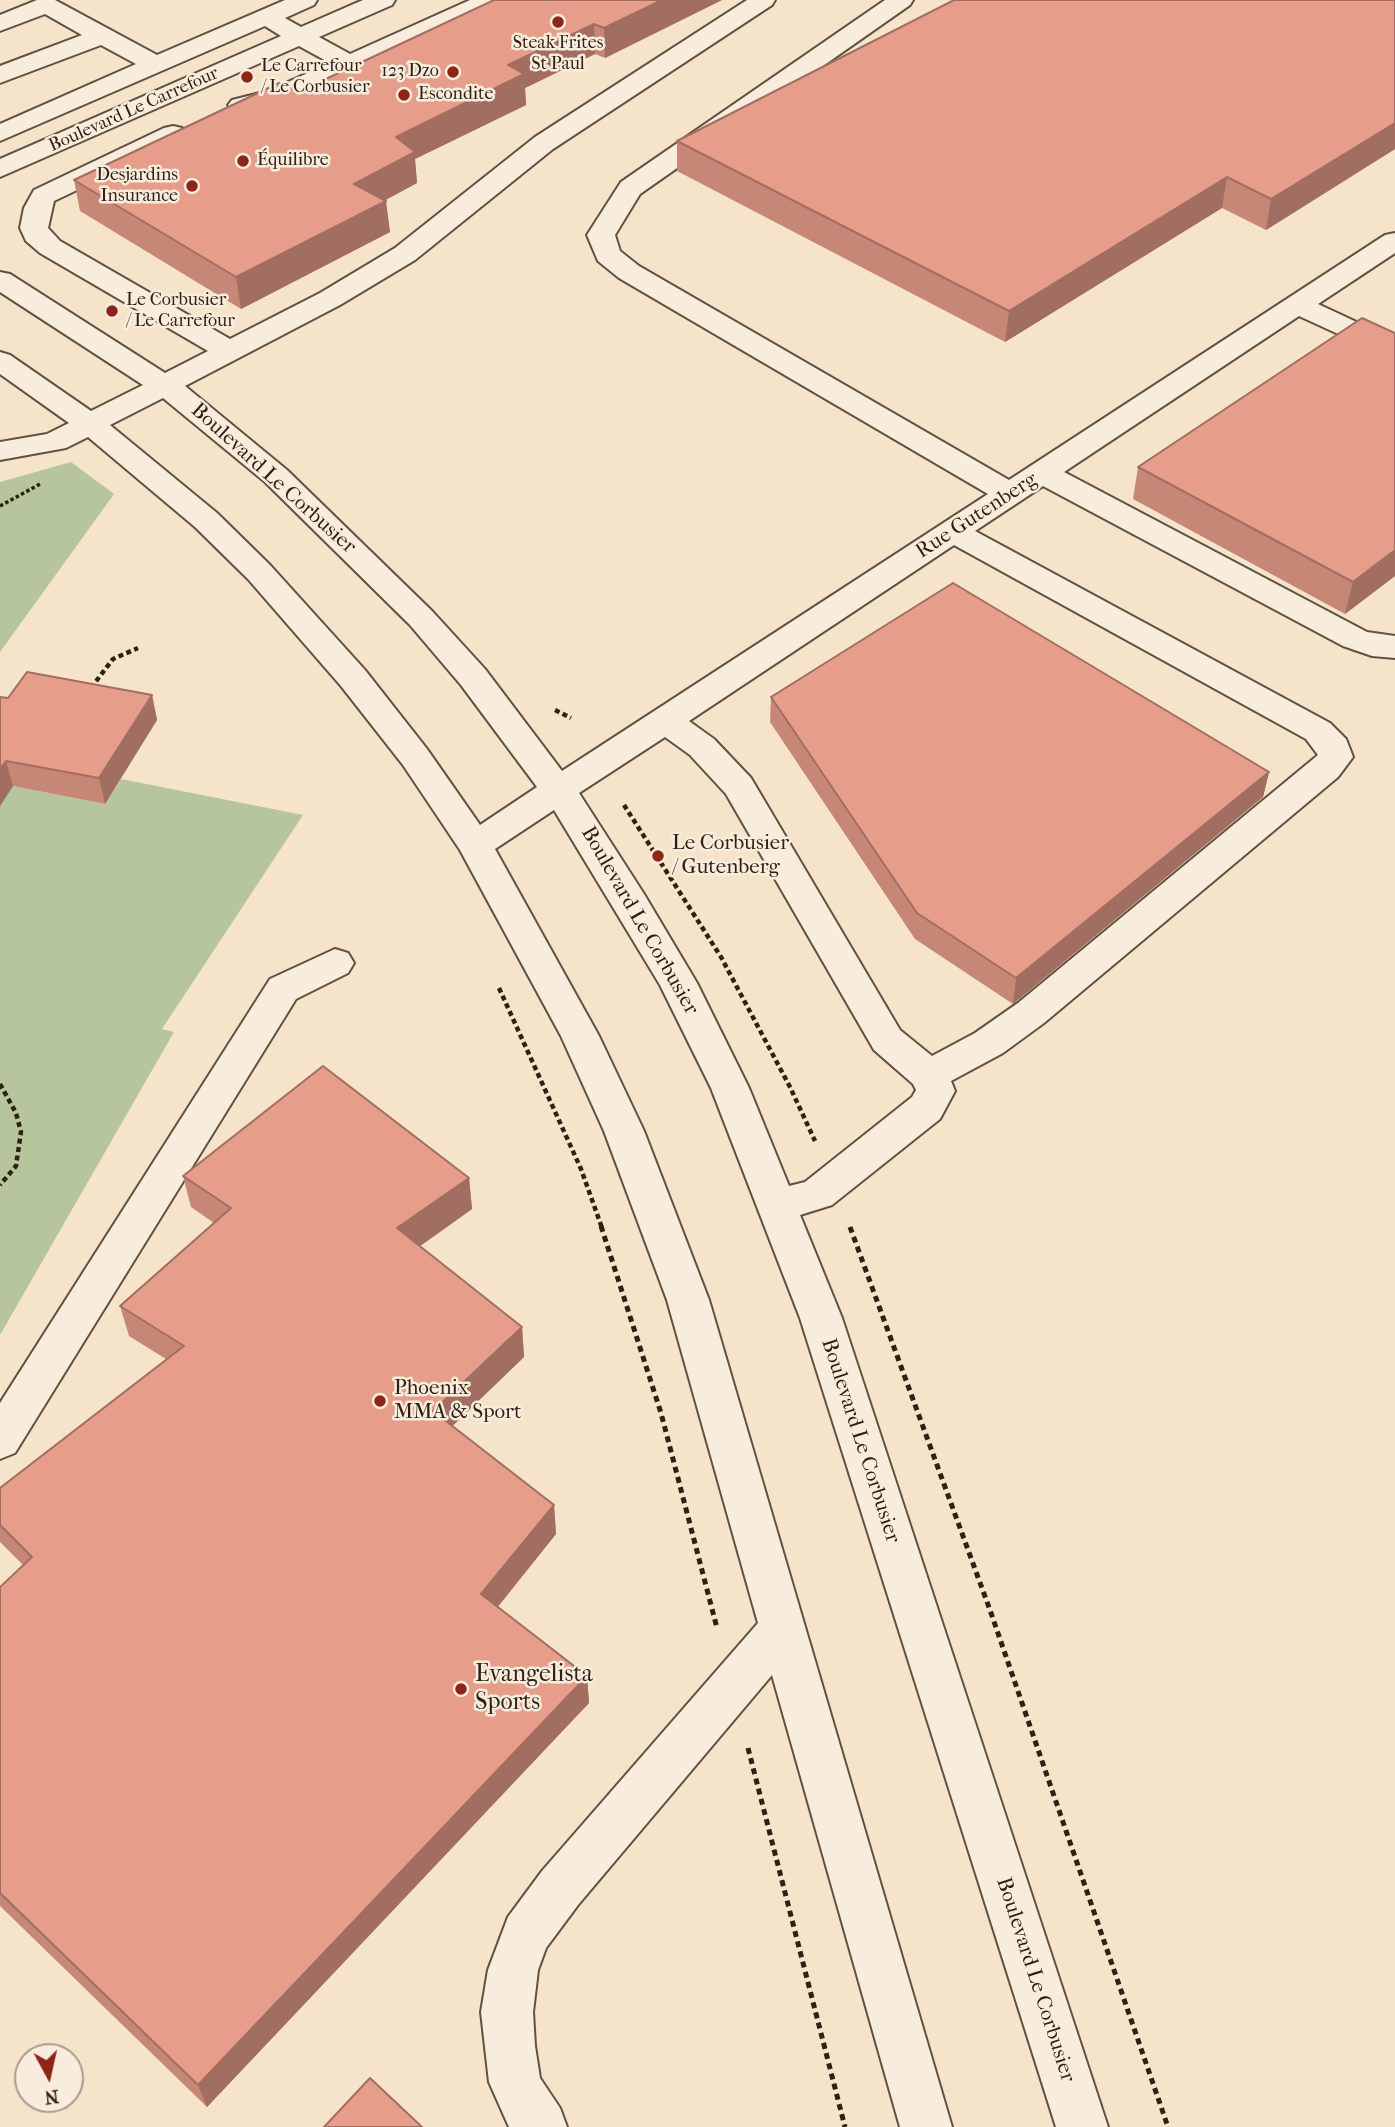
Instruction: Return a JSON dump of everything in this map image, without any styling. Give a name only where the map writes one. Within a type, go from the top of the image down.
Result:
[{"type":"street","name":"Boulevard Le Carrefour","points":[[0,133],[156,65],[270,9],[305,0]]},
{"type":"street","name":"Boulevard Le Carrefour","points":[[0,169],[383,0]]},
{"type":"street","points":[[231,352],[41,241],[34,228],[39,201],[50,191],[211,117],[278,96],[490,0]]},
{"type":"street","points":[[0,452],[55,442],[330,299],[405,254],[544,143],[763,0]]},
{"type":"street","points":[[901,0],[630,188],[601,235],[607,255],[629,272],[1011,494]]},
{"type":"street","points":[[0,24],[46,5],[156,65]]},
{"type":"street","points":[[270,9],[301,36],[349,64]]},
{"type":"street","points":[[0,75],[102,36]]},
{"type":"street","points":[[106,123],[147,146]]},
{"type":"street","name":"Rue Gutenberg","points":[[558,789],[1395,241]]},
{"type":"street","name":"Boulevard Le Corbusier","points":[[0,280],[82,309],[164,385],[276,475],[374,570],[473,677],[558,789],[600,851],[678,983],[730,1088],[821,1318],[1082,2127]]},
{"type":"street","points":[[82,309],[123,289]]},
{"type":"street","points":[[1298,305],[1395,351]]},
{"type":"street","points":[[0,361],[91,424],[158,478],[259,572],[375,704],[475,845],[580,1036],[647,1186],[702,1345],[926,2127]]},
{"type":"street","points":[[1042,473],[1355,639],[1372,645],[1395,647]]},
{"type":"street","points":[[929,1075],[989,1043],[1031,1013],[1326,769],[1336,757],[1335,747],[1318,731],[953,532]]},
{"type":"street","points":[[665,720],[702,747],[739,786],[887,1041],[929,1075],[936,1091],[926,1108],[833,1182],[810,1197],[778,1205]]},
{"type":"street","points":[[475,845],[558,789]]},
{"type":"street","points":[[0,1440],[283,989],[335,962]]},
{"type":"street","points":[[541,2127],[530,2113],[515,2082],[508,2035],[507,2012],[513,1970],[527,1934],[560,1888],[784,1627]]},
{"type":"path","points":[[84,696],[113,659],[138,648]]},
{"type":"path","points":[[624,805],[721,957],[790,1087],[833,1182],[995,1623],[1168,2127]]},
{"type":"path","points":[[494,977],[581,1169],[621,1282],[661,1413],[845,2127]]},
{"type":"path","points":[[0,1084],[16,1113],[20,1132],[16,1166],[0,1185]]},
{"type":"green space","points":[[71,462],[114,494],[0,652],[0,482]]},
{"type":"green space","points":[[121,779],[303,815],[162,1029],[174,1032],[0,1335],[0,805],[13,786],[105,804]]},
{"type":"building","points":[[494,0],[662,0],[604,28],[594,24],[508,65],[524,74],[396,137],[415,152],[354,184],[386,201],[236,277],[74,180],[279,83],[298,92]]},
{"type":"building","points":[[954,0],[1395,0],[1395,123],[1271,199],[1227,177],[1009,311],[677,141]]},
{"type":"building","points":[[1362,318],[1395,333],[1395,550],[1353,582],[1138,467]]},
{"type":"building","points":[[953,583],[1269,772],[1016,978],[917,913],[771,697]]},
{"type":"building","points":[[27,672],[152,695],[99,778],[6,761],[0,769],[0,697],[8,698]]},
{"type":"building","points":[[323,1066],[469,1178],[397,1228],[522,1327],[433,1411],[554,1505],[481,1594],[587,1676],[198,2085],[0,1893],[0,1587],[32,1557],[0,1525],[0,1488],[184,1346],[120,1306],[231,1208],[183,1176]]},
{"type":"building","points":[[370,2078],[422,2127],[324,2127]]},
{"type":"place","name":"Steak Frites St Paul","points":[[558,22]]},
{"type":"place","name":"123 Dzo","points":[[453,72]]},
{"type":"place","name":"Le Carrefour / Le Corbusier","points":[[247,77]]},
{"type":"place","name":"Escondite","points":[[404,95]]},
{"type":"place","name":"Équilibre","points":[[243,161]]},
{"type":"place","name":"Desjardins Insurance","points":[[192,186]]},
{"type":"place","name":"Le Corbusier / Le Carrefour","points":[[112,311]]},
{"type":"place","name":"Le Corbusier / Gutenberg","points":[[658,856]]},
{"type":"place","name":"Phoenix MMA & Sport","points":[[380,1401]]},
{"type":"place","name":"Evangelista Sports","points":[[461,1689]]}]
